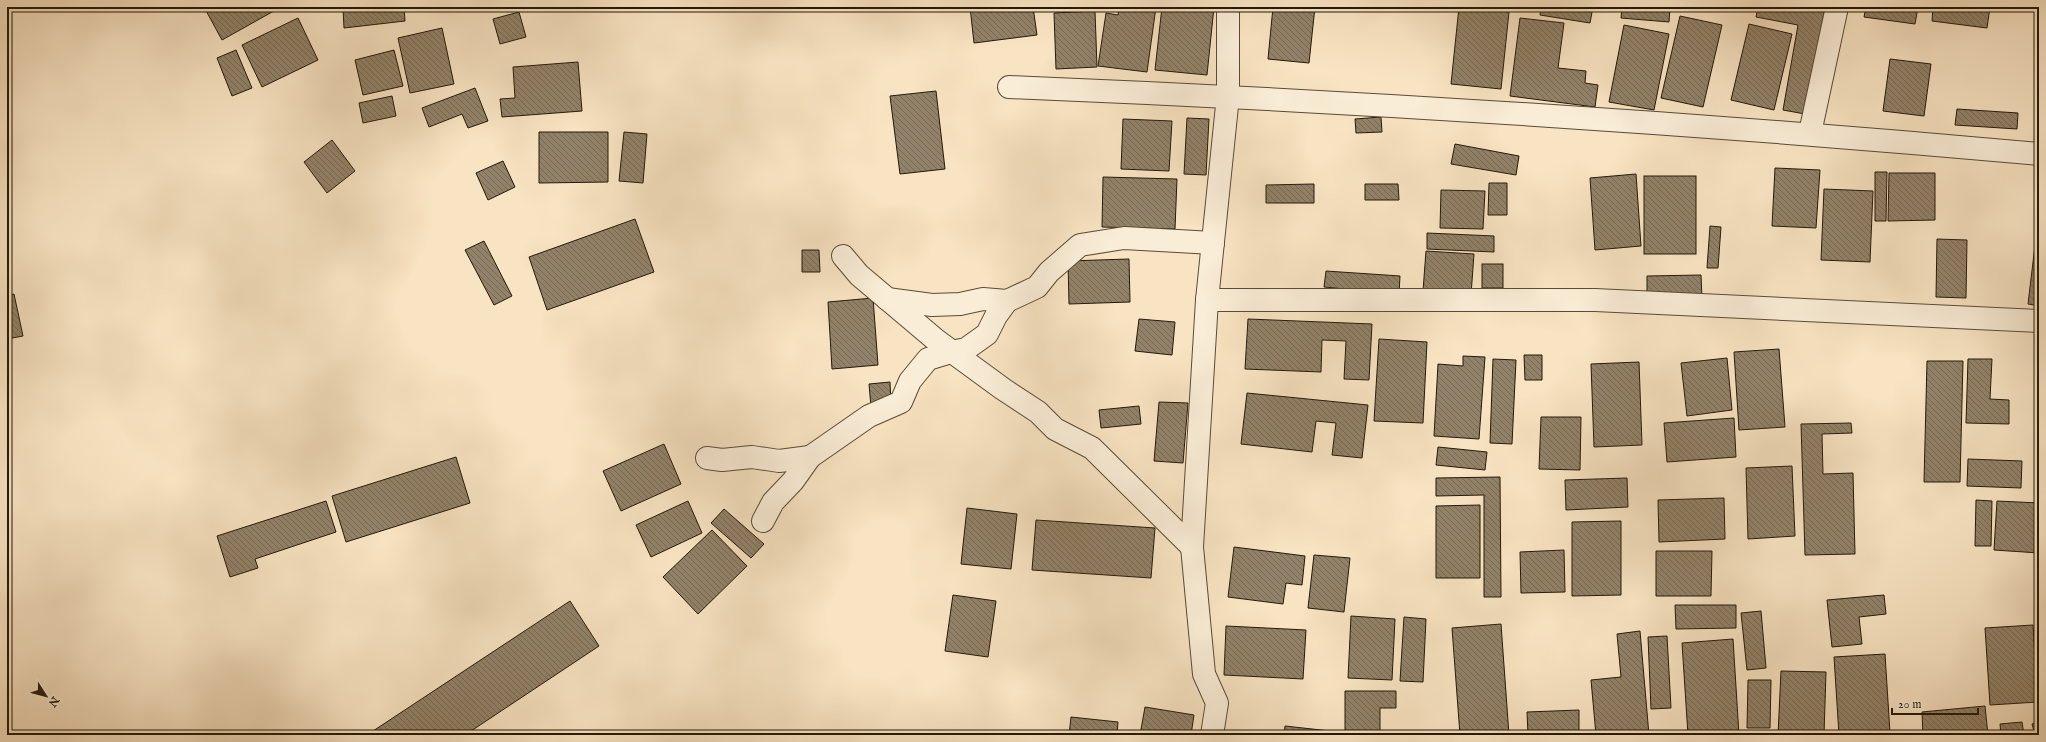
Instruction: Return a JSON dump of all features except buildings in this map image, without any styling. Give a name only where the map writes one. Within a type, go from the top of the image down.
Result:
[{"type":"street","points":[[1212,735],[1217,703],[1204,674],[1192,548],[1207,300],[1228,96],[1228,7]]},
{"type":"street","points":[[1810,133],[1837,7]]},
{"type":"street","points":[[1009,86],[1228,96],[1810,133],[2039,154]]},
{"type":"street","points":[[763,521],[773,502],[793,480],[810,457],[869,416],[901,402],[910,381],[928,360],[951,352],[966,349],[987,334],[996,316],[1007,301],[1037,287],[1049,272],[1080,245],[1124,238],[1213,243]]},
{"type":"street","points":[[842,256],[859,275],[951,352],[1038,412],[1055,429],[1092,448],[1192,548]]},
{"type":"street","points":[[887,299],[932,306],[960,304],[984,299],[1007,301]]},
{"type":"street","points":[[1207,300],[1595,300],[2039,321]]},
{"type":"street","points":[[707,458],[722,460],[752,457],[778,461],[810,457]]}]
